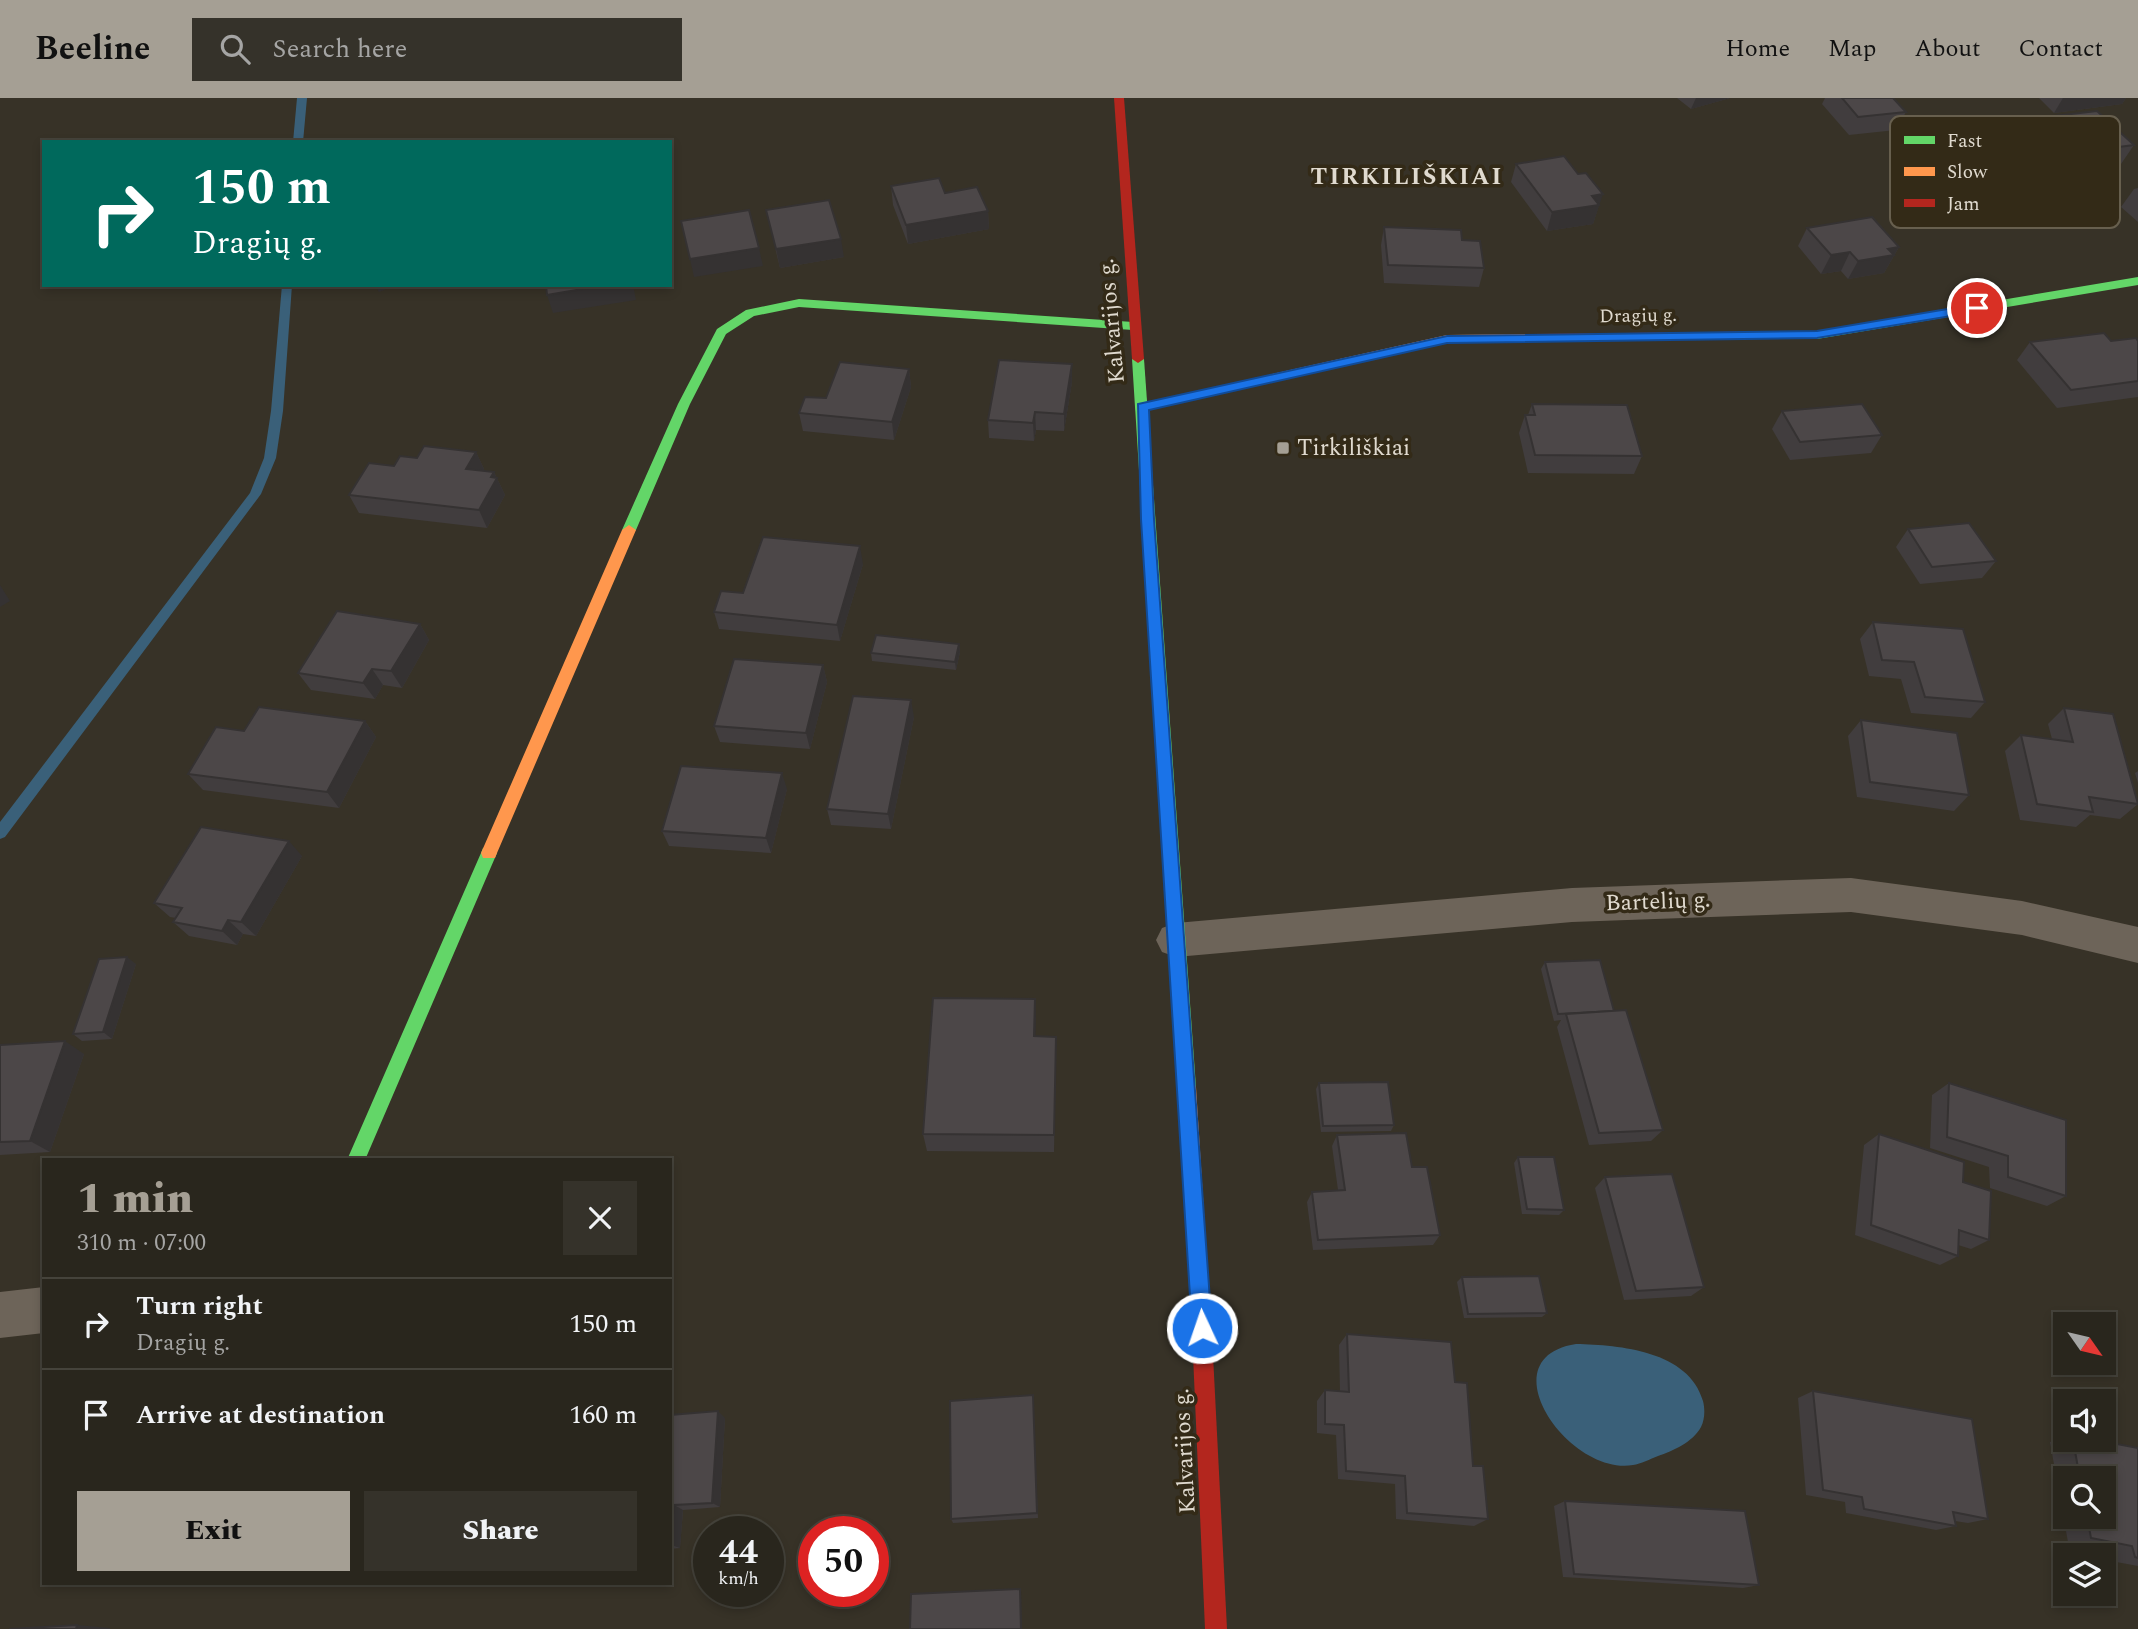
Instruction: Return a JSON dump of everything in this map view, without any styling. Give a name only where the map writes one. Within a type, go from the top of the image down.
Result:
[{"type":"street","name":"Kalvarijos g.","points":[[1119,98],[1133,326],[1143,407],[1147,519],[1199,1265],[1216,1629]]},
{"type":"street","name":"Dragių g.","points":[[1143,407],[1447,340],[1817,335],[2138,281]]},
{"type":"street","points":[[357,1158],[684,404],[721,332],[750,313],[799,303],[1133,326]]},
{"type":"street","name":"Bartelių g.","points":[[1176,940],[1572,905],[1851,895],[2022,918],[2138,944]]},
{"type":"street","points":[[0,1315],[42,1310]]},
{"type":"water","points":[[1576,1344],[1632,1349],[1668,1361],[1683,1371],[1695,1384],[1703,1401],[1704,1417],[1701,1427],[1676,1449],[1633,1465],[1608,1464],[1584,1453],[1563,1435],[1547,1414],[1538,1391],[1538,1370],[1550,1354]]},
{"type":"building","points":[[1842,98],[1893,98],[1906,112],[1858,117]]},
{"type":"building","points":[[2097,111],[2102,116],[2054,116]]},
{"type":"building","points":[[2120,132],[2134,145],[2120,147]]},
{"type":"building","points":[[1564,156],[1578,174],[1586,173],[1603,194],[1592,196],[1599,205],[1552,212],[1516,164]]},
{"type":"building","points":[[939,178],[945,193],[977,187],[988,211],[906,225],[891,186]]},
{"type":"building","points":[[829,200],[841,239],[776,249],[766,210]]},
{"type":"building","points":[[749,210],[759,248],[690,259],[681,221]]},
{"type":"building","points":[[1872,217],[1899,247],[1888,249],[1894,255],[1858,261],[1850,252],[1831,255],[1807,228]]},
{"type":"building","points":[[1384,227],[1461,230],[1462,240],[1480,241],[1484,268],[1388,265]]},
{"type":"building","points":[[546,287],[594,287],[547,295]]},
{"type":"building","points":[[2104,333],[2111,341],[2136,338],[2138,381],[2071,390],[2030,342]]},
{"type":"building","points":[[999,360],[1072,364],[1064,414],[1035,412],[1033,423],[988,420]]},
{"type":"building","points":[[840,362],[909,369],[892,422],[799,413],[805,397],[826,398]]},
{"type":"building","points":[[1532,404],[1627,405],[1642,456],[1535,455],[1525,415],[1535,415]]},
{"type":"building","points":[[1862,404],[1882,435],[1800,442],[1782,411]]},
{"type":"building","points":[[424,446],[476,452],[466,469],[494,472],[491,477],[497,478],[479,510],[349,495],[369,463],[394,466],[400,456],[417,458]]},
{"type":"building","points":[[1969,523],[1996,561],[1932,567],[1908,529]]},
{"type":"building","points":[[763,537],[860,546],[837,625],[714,612],[721,591],[743,593]]},
{"type":"building","points":[[337,611],[420,624],[391,671],[372,669],[363,683],[298,673]]},
{"type":"building","points":[[1873,622],[1963,629],[1985,702],[1925,697],[1914,662],[1882,660]]},
{"type":"building","points":[[876,635],[959,644],[955,662],[871,653]]},
{"type":"building","points":[[734,659],[823,665],[806,733],[714,726]]},
{"type":"building","points":[[853,696],[911,700],[888,814],[827,809]]},
{"type":"building","points":[[259,707],[365,721],[327,792],[188,774],[216,727],[244,731]]},
{"type":"building","points":[[2064,708],[2113,714],[2138,804],[2089,797],[2093,812],[2037,804],[2021,735],[2073,742]]},
{"type":"building","points":[[1861,720],[1957,733],[1969,795],[1870,782]]},
{"type":"building","points":[[681,766],[782,773],[766,838],[662,831]]},
{"type":"building","points":[[201,827],[289,841],[241,922],[228,920],[222,931],[173,922],[182,908],[154,903]]},
{"type":"building","points":[[127,957],[103,1032],[73,1034],[99,959]]},
{"type":"building","points":[[1600,960],[1614,1011],[1558,1014],[1545,962]]},
{"type":"building","points":[[933,998],[1035,999],[1034,1036],[1056,1037],[1054,1135],[923,1134]]},
{"type":"building","points":[[1626,1010],[1663,1130],[1599,1133],[1566,1014]]},
{"type":"building","points":[[65,1041],[30,1141],[0,1142],[0,1045]]},
{"type":"building","points":[[1388,1082],[1394,1125],[1323,1126],[1319,1083]]},
{"type":"building","points":[[1949,1083],[2066,1120],[2066,1196],[2008,1177],[2008,1156],[1947,1137]]},
{"type":"building","points":[[1406,1133],[1412,1167],[1427,1167],[1440,1235],[1318,1240],[1312,1192],[1345,1190],[1337,1135]]},
{"type":"building","points":[[1879,1134],[1964,1162],[1963,1182],[1991,1191],[1989,1240],[1959,1230],[1958,1256],[1871,1225]]},
{"type":"building","points":[[1518,1157],[1554,1157],[1564,1210],[1527,1209]]},
{"type":"building","points":[[1672,1174],[1704,1287],[1636,1291],[1605,1177]]},
{"type":"building","points":[[1539,1276],[1547,1313],[1468,1314],[1462,1277]]},
{"type":"building","points":[[1347,1334],[1451,1342],[1455,1382],[1467,1383],[1473,1466],[1483,1466],[1488,1519],[1407,1513],[1405,1476],[1346,1471],[1344,1425],[1325,1424],[1325,1390],[1349,1392]]},
{"type":"building","points":[[1813,1391],[1972,1419],[1988,1519],[1953,1512],[1956,1526],[1864,1509],[1862,1497],[1823,1490]]},
{"type":"building","points":[[1033,1395],[1037,1513],[951,1519],[950,1401]]},
{"type":"building","points":[[718,1411],[712,1503],[674,1505],[672,1525],[672,1415]]},
{"type":"building","points":[[2116,1444],[2138,1448],[2138,1558],[2135,1557],[2132,1546],[2091,1538],[2089,1529],[2116,1529],[2116,1466],[2078,1466],[2075,1452],[2116,1452]]},
{"type":"building","points":[[1565,1501],[1745,1511],[1759,1585],[1574,1574]]},
{"type":"building","points":[[1020,1589],[1021,1629],[910,1629],[911,1594]]},
{"type":"building","points":[[77,1625],[76,1629],[9,1629]]},
{"type":"waterway","points":[[298,140],[302,98]]},
{"type":"waterway","points":[[0,833],[255,494],[270,458],[277,411],[287,287]]},
{"type":"traffic: fast","points":[[1793,335],[1817,335],[2138,281]]},
{"type":"traffic: fast","points":[[629,530],[684,404],[721,332],[750,313],[799,303],[1133,326]]},
{"type":"traffic: fast","points":[[1138,359],[1187,1087]]},
{"type":"traffic: fast","points":[[357,1158],[489,853]]},
{"type":"traffic: slow","points":[[1143,407],[1447,339],[1534,338]]},
{"type":"traffic: slow","points":[[489,853],[629,530]]},
{"type":"traffic: slow","points":[[1187,1087],[1203,1355]]},
{"type":"traffic: jam","points":[[1119,98],[1138,359]]},
{"type":"traffic: jam","points":[[1534,338],[1793,335]]},
{"type":"traffic: jam","points":[[1203,1355],[1216,1629]]},
{"type":"place","name":"Tirkiliškiai","points":[[1283,448]]},
{"type":"district","name":"TIRKILIŠKIAI","points":[[1407,177]]},
{"type":"route","points":[[1202,1328],[1147,519],[1143,407],[1447,340],[1817,335],[1977,308]]}]
